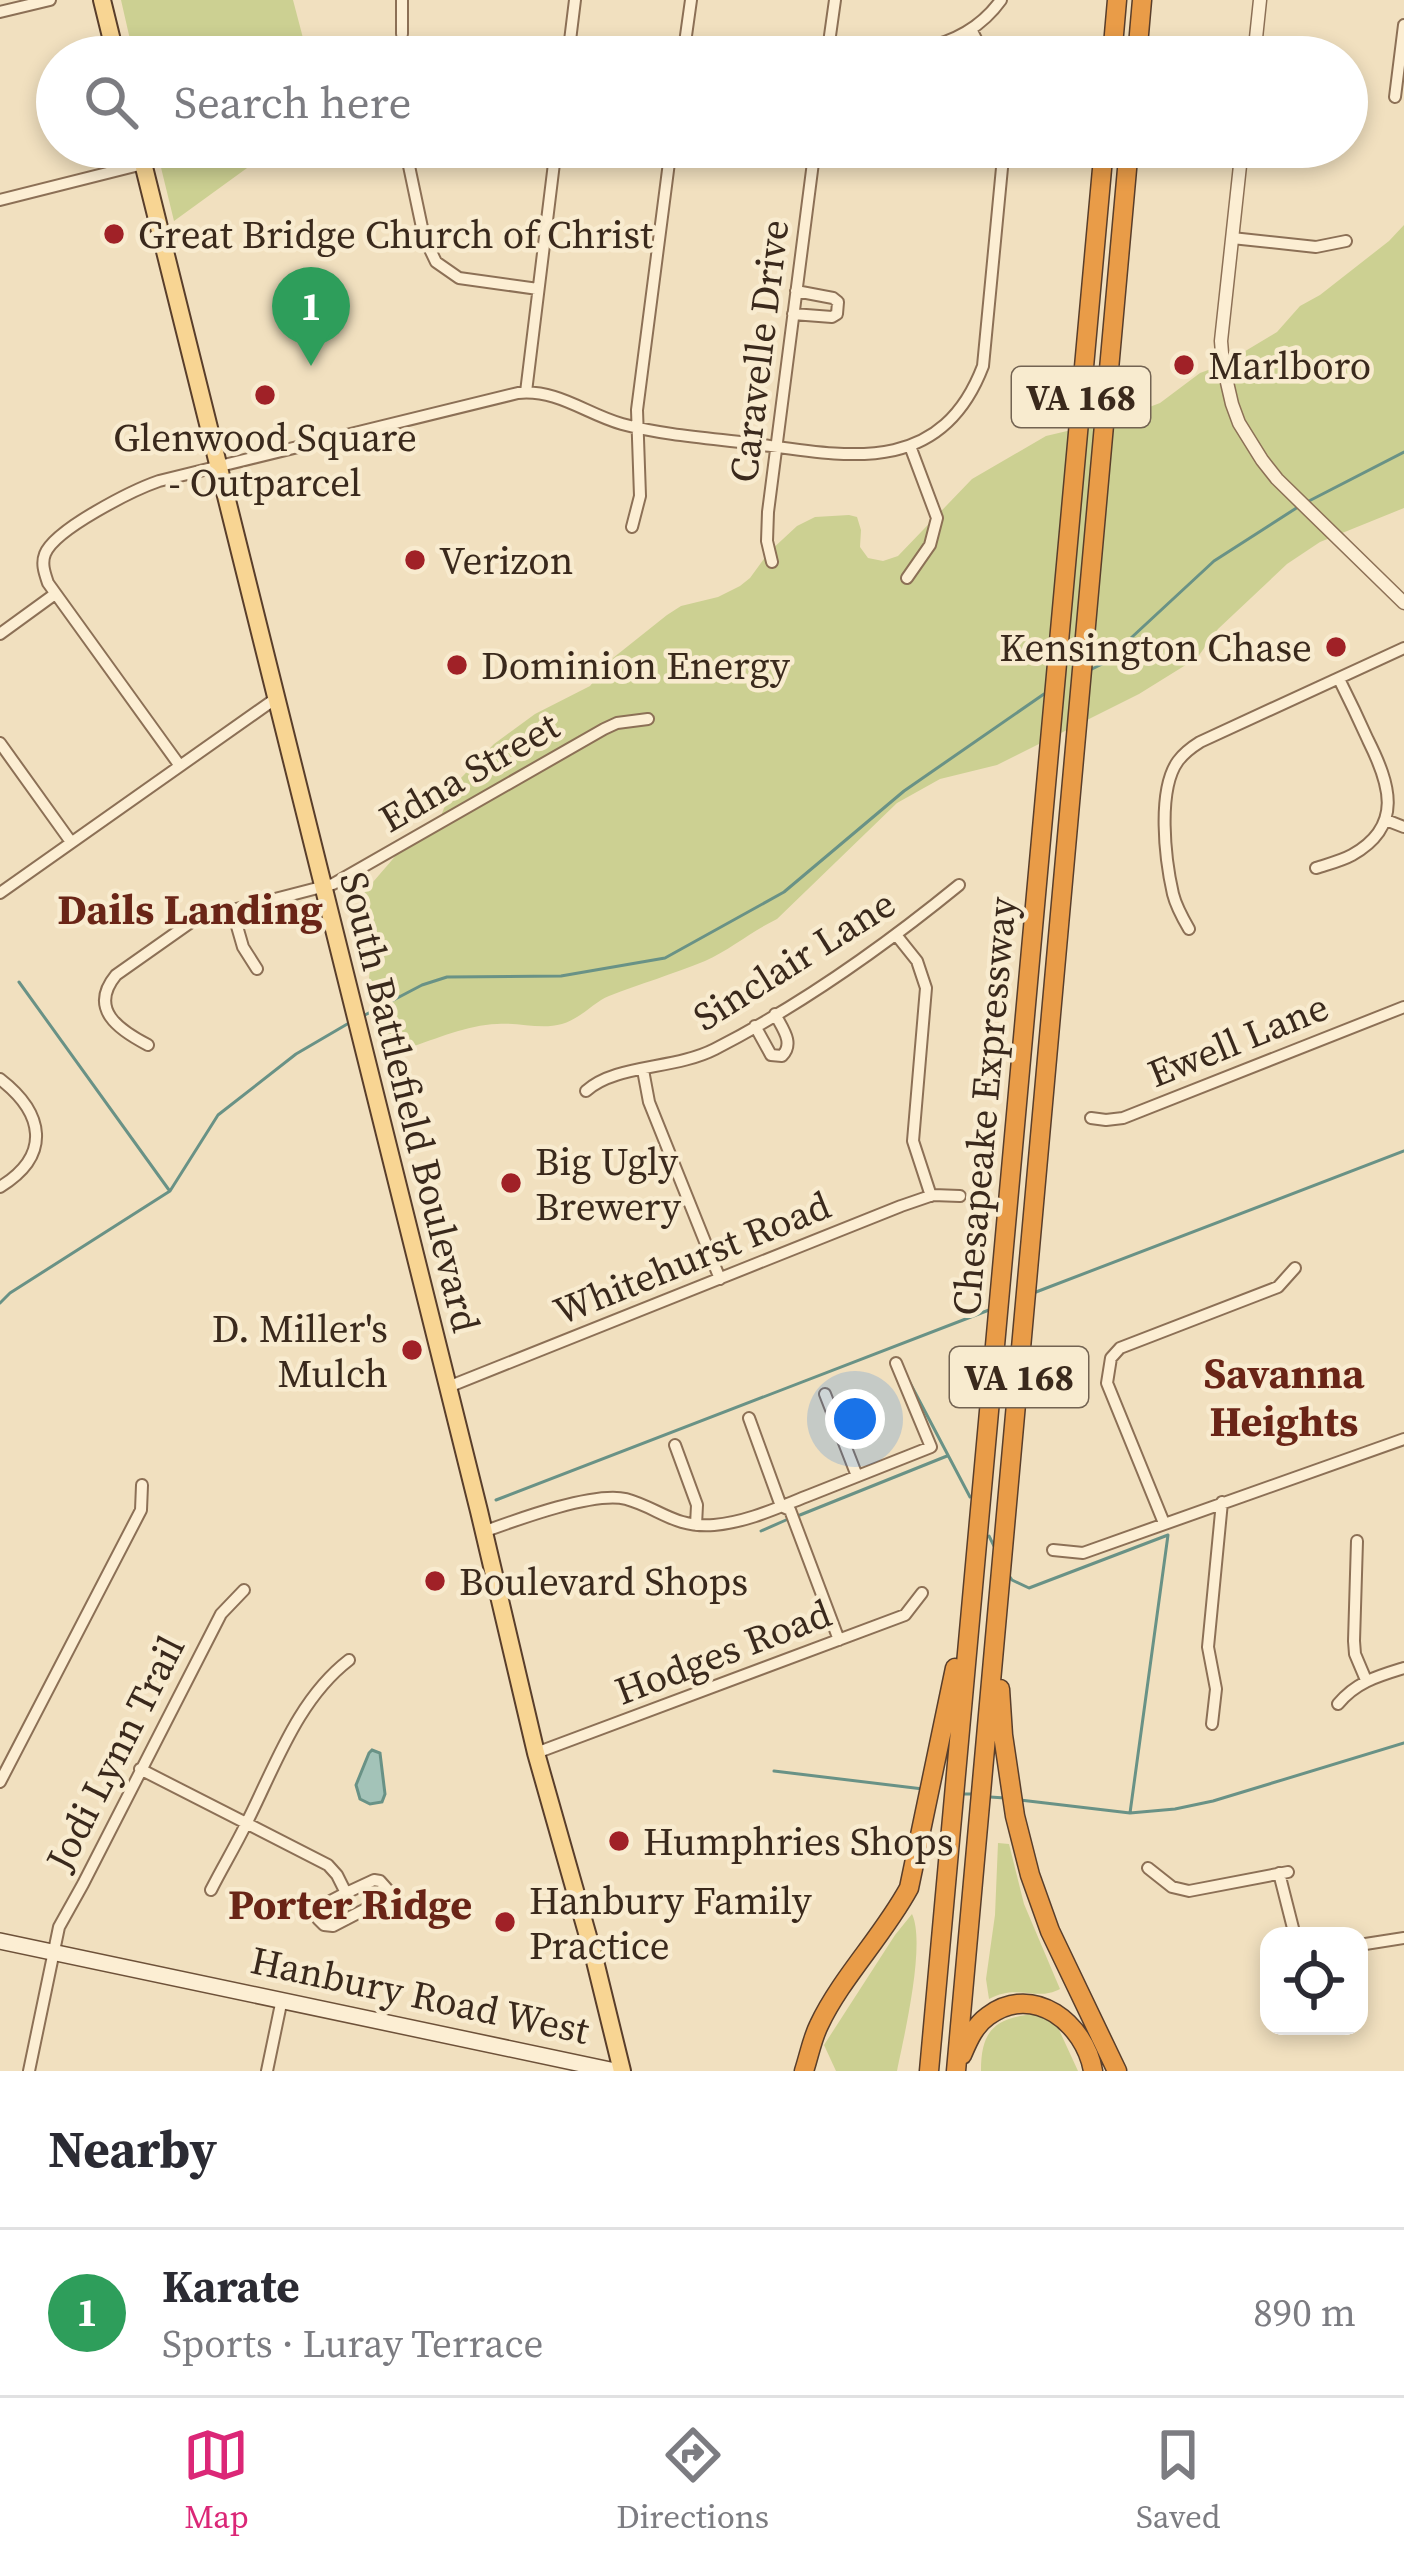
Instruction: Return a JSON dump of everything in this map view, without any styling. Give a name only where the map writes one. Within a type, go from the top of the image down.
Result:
[{"type":"highway","points":[[1114,36],[1117,0]]},
{"type":"highway","points":[[1139,36],[1142,0]]},
{"type":"highway","name":"Chesapeake Expressway","points":[[929,2071],[1103,168]]},
{"type":"highway","name":"Chesapeake Expressway","points":[[956,2071],[1127,168]]},
{"type":"highway","points":[[804,2071],[827,2009],[892,1918],[914,1874],[978,1533]]},
{"type":"highway","points":[[1000,1579],[1004,1647],[999,1695],[1018,1828],[1050,1931],[1117,2071]]},
{"type":"highway","points":[[956,2071],[972,2033],[986,2017],[1003,2008],[1025,2005],[1046,2008],[1080,2033],[1094,2071]]},
{"type":"main road","points":[[102,0],[111,36]]},
{"type":"main road","name":"South Battlefield Boulevard","points":[[144,168],[619,2071]]},
{"type":"main road","name":"Hanbury Road West","points":[[0,1940],[619,2071]]},
{"type":"street","points":[[0,12],[50,0]]},
{"type":"street","points":[[402,0],[402,34]]},
{"type":"street","points":[[571,36],[575,0]]},
{"type":"street","points":[[686,36],[691,0]]},
{"type":"street","points":[[830,36],[835,0]]},
{"type":"street","points":[[956,36],[971,29],[1001,0]]},
{"type":"street","points":[[1256,36],[1260,0]]},
{"type":"street","points":[[1395,97],[1404,25]]},
{"type":"street","points":[[971,29],[974,36]]},
{"type":"street","points":[[0,200],[103,168]]},
{"type":"street","points":[[409,168],[424,237],[436,262],[459,278],[538,289]]},
{"type":"street","points":[[526,392],[553,168]]},
{"type":"street","points":[[632,527],[640,496],[637,428],[668,168]]},
{"type":"street","name":"Caravelle Drive","points":[[772,562],[766,532],[812,168]]},
{"type":"street","points":[[180,766],[45,576],[44,555],[112,501],[139,488],[219,466],[526,392],[556,396],[637,428],[855,456],[910,446],[938,430],[960,409],[982,366],[1002,168]]},
{"type":"street","points":[[1240,168],[1222,320],[1222,365],[1239,423],[1277,479],[1404,603]]},
{"type":"street","points":[[1232,238],[1316,247],[1346,241]]},
{"type":"street","points":[[793,314],[832,317],[838,308],[833,298],[796,290]]},
{"type":"street","points":[[907,578],[935,536],[937,518],[910,446]]},
{"type":"street","points":[[0,634],[55,594]]},
{"type":"street","points":[[1189,928],[1172,892],[1167,845],[1166,794],[1176,764],[1200,742],[1404,648]]},
{"type":"street","points":[[1316,868],[1354,854],[1373,840],[1391,802],[1387,778],[1339,679]]},
{"type":"street","points":[[0,893],[275,699]]},
{"type":"street","name":"Edna Street","points":[[148,1046],[121,1029],[109,1013],[105,996],[111,981],[194,920],[322,887],[604,729],[648,719]]},
{"type":"street","points":[[0,743],[71,842]]},
{"type":"street","points":[[1386,820],[1404,827]]},
{"type":"street","name":"Sinclair Lane","points":[[586,1091],[602,1079],[695,1058],[775,1015],[897,936],[959,885]]},
{"type":"street","points":[[232,909],[243,947],[257,969]]},
{"type":"street","points":[[897,936],[922,969],[926,988],[913,1141],[931,1196]]},
{"type":"street","name":"Ewell Lane","points":[[1091,1118],[1123,1118],[1404,1007]]},
{"type":"street","points":[[755,1026],[771,1055],[782,1056],[789,1041],[775,1015]]},
{"type":"street","points":[[643,1070],[649,1102],[720,1279]]},
{"type":"street","points":[[0,1078],[29,1110],[37,1136],[29,1162],[0,1186]]},
{"type":"street","name":"Whitehurst Road","points":[[448,1387],[931,1196],[960,1196]]},
{"type":"street","points":[[1165,1523],[1107,1383],[1111,1358],[1120,1348],[1278,1286],[1295,1268]]},
{"type":"street","points":[[483,1532],[612,1496],[696,1525],[750,1519],[931,1447],[896,1363]]},
{"type":"street","points":[[825,1394],[857,1476]]},
{"type":"street","points":[[749,1418],[839,1640]]},
{"type":"street","points":[[1053,1550],[1083,1552],[1404,1439]]},
{"type":"street","points":[[675,1445],[697,1505],[696,1525]]},
{"type":"street","points":[[0,1782],[141,1510],[142,1486]]},
{"type":"street","points":[[1212,1724],[1216,1689],[1208,1647],[1222,1502]]},
{"type":"street","points":[[1357,1541],[1354,1641],[1366,1680]]},
{"type":"street","name":"Jodi Lynn Trail","points":[[29,2071],[52,1952],[65,1913],[221,1614],[244,1590]]},
{"type":"street","name":"Hodges Road","points":[[536,1753],[905,1615],[922,1593]]},
{"type":"street","points":[[211,1890],[313,1696],[349,1660]]},
{"type":"street","points":[[1338,1704],[1366,1680],[1404,1668]]},
{"type":"street","points":[[140,1769],[328,1865],[346,1893]]},
{"type":"street","points":[[1148,1868],[1172,1887],[1189,1891],[1284,1872],[1293,1927]]},
{"type":"street","points":[[374,1880],[388,1890],[385,1900],[333,1926],[324,1925],[318,1919],[321,1906],[346,1893],[374,1880]]},
{"type":"street","points":[[1368,1944],[1404,1938]]},
{"type":"street","points":[[267,2071],[282,1999]]},
{"type":"green space","points":[[121,0],[293,0],[302,36],[129,36]]},
{"type":"green space","points":[[161,168],[247,168],[174,221]]},
{"type":"green space","points":[[1404,225],[1404,508],[1320,542],[1287,564],[1218,629],[1197,658],[1139,694],[997,765],[940,779],[897,803],[777,919],[715,956],[609,996],[562,1024],[486,1025],[408,1048],[380,1028],[372,1016],[372,944],[358,912],[361,896],[398,853],[438,823],[451,791],[494,744],[535,714],[590,686],[613,658],[681,606],[740,586],[797,526],[815,517],[857,517],[860,547],[868,558],[883,561],[898,556],[972,479],[1046,436],[1118,419],[1160,403],[1200,373],[1277,332],[1300,306],[1320,295]]},
{"type":"green space","points":[[998,1843],[1009,1844],[1024,1904],[1060,1989],[1051,1993],[1009,1993],[989,1999],[986,1979]]},
{"type":"green space","points":[[912,1914],[915,1968],[897,2071],[836,2071],[824,2045]]},
{"type":"green space","points":[[1034,2014],[1055,2021],[1078,2071],[981,2071],[992,2029],[1009,2019]]},
{"type":"water","points":[[372,1750],[380,1753],[385,1794],[382,1802],[370,1804],[360,1799],[356,1785]]},
{"type":"waterway","points":[[1307,502],[1404,452]]},
{"type":"waterway","points":[[1090,670],[1104,663],[1214,561],[1298,507]]},
{"type":"waterway","points":[[363,1016],[447,977],[561,976],[665,958],[784,892],[904,791],[1044,694]]},
{"type":"waterway","points":[[19,982],[169,1190]]},
{"type":"waterway","points":[[0,1303],[170,1191],[218,1115],[296,1054],[349,1023]]},
{"type":"waterway","points":[[1036,1292],[1404,1151]]},
{"type":"waterway","points":[[496,1500],[989,1310]]},
{"type":"waterway","points":[[909,1381],[970,1497]]},
{"type":"waterway","points":[[800,1515],[947,1456]]},
{"type":"waterway","points":[[761,1531],[786,1520]]},
{"type":"waterway","points":[[1010,1577],[1029,1588],[1168,1535],[1130,1813]]},
{"type":"waterway","points":[[989,1536],[994,1546]]},
{"type":"waterway","points":[[1020,1800],[1130,1813],[1175,1809],[1404,1743]]},
{"type":"waterway","points":[[774,1771],[923,1789]]},
{"type":"waterway","points":[[964,1794],[972,1794]]},
{"type":"waterway","points":[[990,1797],[1005,1798]]},
{"type":"place","name":"Great Bridge Church of Christ","points":[[114,234]]},
{"type":"place","name":"Marlboro","points":[[1184,365]]},
{"type":"place","name":"Karate","points":[[311,366]]},
{"type":"place","name":"Glenwood Square - Outparcel","points":[[265,395]]},
{"type":"place","name":"Verizon","points":[[415,560]]},
{"type":"place","name":"Kensington Chase","points":[[1336,647]]},
{"type":"place","name":"Dominion Energy","points":[[457,665]]},
{"type":"place","name":"Big Ugly Brewery","points":[[511,1183]]},
{"type":"place","name":"D. Miller's Mulch","points":[[412,1350]]},
{"type":"place","name":"Boulevard Shops","points":[[435,1581]]},
{"type":"place","name":"Humphries Shops","points":[[619,1841]]},
{"type":"place","name":"Hanbury Family Practice","points":[[505,1922]]},
{"type":"district","name":"Dails Landing","points":[[190,909]]},
{"type":"district","name":"Savanna Heights","points":[[1284,1397]]},
{"type":"district","name":"Porter Ridge","points":[[350,1904]]}]
